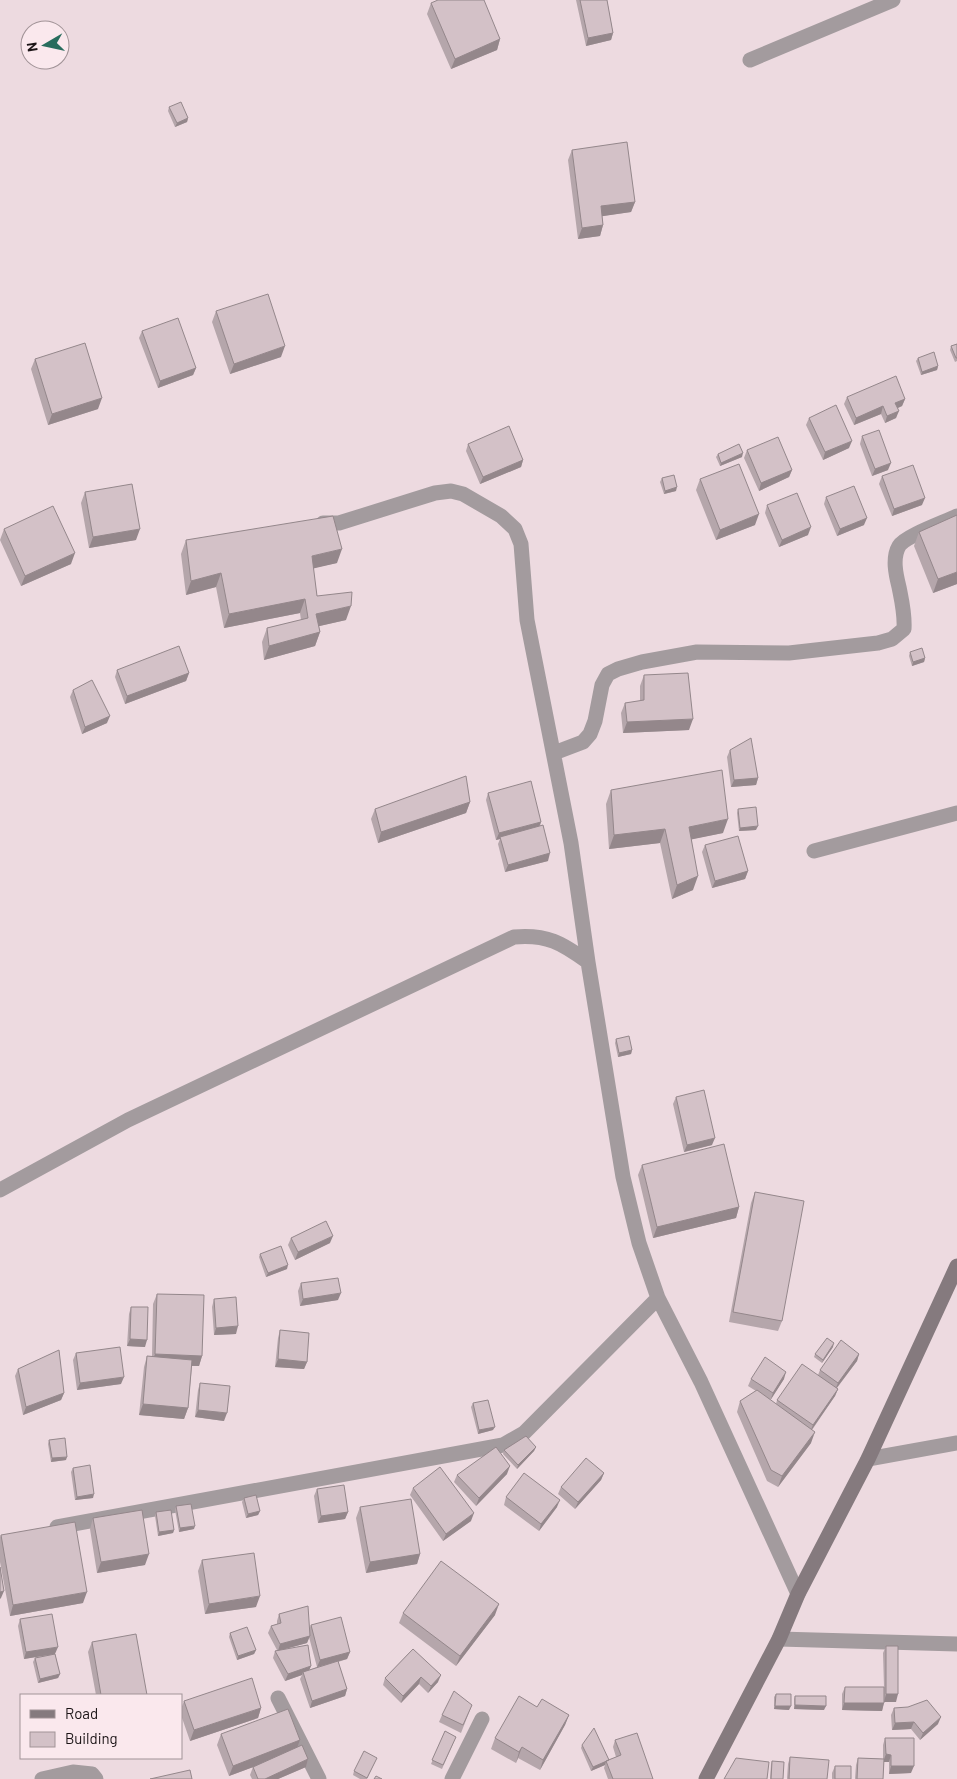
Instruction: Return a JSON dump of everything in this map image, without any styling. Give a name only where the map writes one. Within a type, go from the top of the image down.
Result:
[{"type":"street","points":[[750,60],[893,0]]},
{"type":"street","points":[[322,523],[339,523],[435,493],[451,491],[463,494],[501,516],[515,529],[521,544],[527,620],[535,669],[554,753],[571,843],[622,1176],[639,1243],[658,1298],[701,1382],[798,1594]]},
{"type":"street","points":[[554,753],[583,742],[590,734],[595,721],[602,685],[608,674],[618,670],[642,662],[697,652],[789,653],[878,643],[892,639],[904,629],[905,616],[896,574],[895,559],[899,545],[913,536],[957,516]]},
{"type":"street","points":[[814,851],[957,813]]},
{"type":"street","points":[[0,1190],[146,1112],[514,937],[545,937],[569,948],[588,962]]},
{"type":"street","points":[[706,1779],[779,1640],[798,1594],[868,1459],[957,1266]]},
{"type":"street","points":[[39,1531],[503,1445],[524,1433],[658,1298]]},
{"type":"street","points":[[868,1459],[957,1443]]},
{"type":"street","points":[[779,1640],[957,1644]]},
{"type":"street","points":[[278,1698],[319,1779]]},
{"type":"street","points":[[452,1779],[482,1719]]},
{"type":"street","points":[[42,1779],[73,1772],[92,1774],[96,1779]]},
{"type":"building","points":[[438,0],[484,0],[500,39],[455,59],[431,3]]},
{"type":"building","points":[[580,0],[607,0],[613,33],[588,38]]},
{"type":"building","points":[[181,102],[188,118],[177,123],[169,107]]},
{"type":"building","points":[[627,142],[635,202],[601,206],[603,225],[582,228],[572,150]]},
{"type":"building","points":[[268,294],[285,346],[234,364],[216,311]]},
{"type":"building","points":[[178,318],[196,368],[160,381],[142,331]]},
{"type":"building","points":[[85,343],[102,398],[52,414],[35,359]]},
{"type":"building","points":[[957,344],[957,358],[956,358],[951,346]]},
{"type":"building","points":[[934,352],[938,366],[922,372],[918,358]]},
{"type":"building","points":[[896,376],[905,399],[895,403],[899,411],[887,416],[883,406],[856,418],[847,397]]},
{"type":"building","points":[[836,405],[852,441],[825,452],[809,418]]},
{"type":"building","points":[[509,426],[523,460],[483,477],[468,444]]},
{"type":"building","points":[[879,430],[891,463],[875,469],[862,436]]},
{"type":"building","points":[[778,437],[792,470],[761,483],[747,450]]},
{"type":"building","points":[[739,444],[743,453],[721,463],[718,454]]},
{"type":"building","points":[[739,464],[759,514],[720,530],[700,479]]},
{"type":"building","points":[[913,465],[925,498],[894,509],[882,476]]},
{"type":"building","points":[[674,475],[677,487],[665,491],[662,478]]},
{"type":"building","points":[[132,484],[140,529],[93,537],[85,492]]},
{"type":"building","points":[[854,486],[867,518],[840,529],[826,497]]},
{"type":"building","points":[[797,493],[811,527],[782,540],[767,505]]},
{"type":"building","points":[[53,506],[75,553],[25,576],[4,529]]},
{"type":"building","points":[[957,515],[957,572],[938,579],[919,532]]},
{"type":"building","points":[[333,516],[342,549],[312,556],[317,596],[352,592],[351,606],[316,614],[320,632],[269,646],[267,628],[308,618],[305,599],[229,614],[221,573],[191,581],[186,540]]},
{"type":"building","points":[[179,646],[189,673],[127,696],[117,670]]},
{"type":"building","points":[[922,648],[925,658],[913,662],[910,652]]},
{"type":"building","points":[[688,673],[693,719],[627,722],[625,703],[644,700],[644,675]]},
{"type":"building","points":[[92,680],[110,716],[85,727],[73,690]]},
{"type":"building","points":[[751,738],[758,778],[734,780],[730,750]]},
{"type":"building","points":[[722,770],[728,819],[689,827],[698,876],[677,885],[665,829],[614,835],[611,790]]},
{"type":"building","points":[[466,776],[470,802],[381,832],[375,809]]},
{"type":"building","points":[[531,781],[541,822],[499,833],[488,793]]},
{"type":"building","points":[[756,807],[758,826],[740,828],[738,809]]},
{"type":"building","points":[[543,825],[550,853],[508,865],[500,837]]},
{"type":"building","points":[[738,836],[748,871],[715,881],[705,845]]},
{"type":"building","points":[[629,1036],[632,1050],[619,1053],[616,1039]]},
{"type":"building","points":[[704,1090],[715,1138],[687,1145],[676,1097]]},
{"type":"building","points":[[724,1144],[739,1207],[657,1227],[642,1165]]},
{"type":"building","points":[[755,1192],[804,1201],[782,1321],[733,1312]]},
{"type":"building","points":[[326,1221],[333,1236],[298,1252],[291,1238]]},
{"type":"building","points":[[281,1246],[288,1265],[268,1273],[260,1254]]},
{"type":"building","points":[[338,1278],[341,1293],[303,1299],[301,1283]]},
{"type":"building","points":[[157,1294],[204,1295],[202,1356],[155,1354]]},
{"type":"building","points":[[236,1297],[238,1326],[216,1328],[214,1299]]},
{"type":"building","points":[[131,1307],[148,1307],[147,1340],[130,1339]]},
{"type":"building","points":[[280,1330],[309,1333],[307,1362],[278,1359]]},
{"type":"building","points":[[827,1338],[834,1343],[823,1360],[815,1354]]},
{"type":"building","points":[[841,1340],[859,1354],[838,1383],[820,1370]]},
{"type":"building","points":[[120,1347],[124,1377],[80,1383],[76,1353]]},
{"type":"building","points":[[59,1350],[64,1393],[26,1407],[18,1369]]},
{"type":"building","points":[[147,1356],[192,1360],[188,1408],[143,1404]]},
{"type":"building","points":[[765,1357],[786,1372],[773,1393],[751,1379]]},
{"type":"building","points":[[802,1364],[838,1389],[813,1425],[777,1400]]},
{"type":"building","points":[[200,1383],[230,1386],[227,1413],[198,1410]]},
{"type":"building","points":[[757,1390],[815,1432],[782,1476],[771,1470],[740,1401]]},
{"type":"building","points":[[488,1400],[495,1427],[479,1430],[473,1403]]},
{"type":"building","points":[[526,1436],[536,1447],[518,1465],[504,1450]]},
{"type":"building","points":[[65,1438],[67,1457],[52,1458],[49,1440]]},
{"type":"building","points":[[496,1447],[510,1466],[479,1498],[457,1475]]},
{"type":"building","points":[[586,1458],[604,1473],[578,1502],[561,1487]]},
{"type":"building","points":[[90,1465],[94,1494],[77,1497],[73,1468]]},
{"type":"building","points":[[440,1467],[474,1513],[446,1534],[413,1488]]},
{"type":"building","points":[[524,1473],[560,1500],[541,1524],[506,1497]]},
{"type":"building","points":[[344,1485],[348,1512],[321,1516],[317,1489]]},
{"type":"building","points":[[256,1495],[260,1511],[248,1514],[244,1498]]},
{"type":"building","points":[[411,1499],[420,1554],[370,1562],[360,1507]]},
{"type":"building","points":[[191,1504],[195,1526],[180,1528],[176,1506]]},
{"type":"building","points":[[142,1510],[149,1554],[101,1562],[93,1518]]},
{"type":"building","points":[[171,1510],[174,1530],[159,1532],[156,1512]]},
{"type":"building","points":[[75,1522],[87,1592],[13,1605],[1,1535]]},
{"type":"building","points":[[254,1553],[260,1596],[209,1604],[202,1560]]},
{"type":"building","points":[[441,1561],[499,1604],[460,1656],[403,1613]]},
{"type":"building","points":[[0,1567],[4,1591],[0,1592]]},
{"type":"building","points":[[308,1606],[310,1636],[280,1644],[271,1626],[281,1623],[279,1614]]},
{"type":"building","points":[[52,1614],[58,1647],[26,1652],[20,1619]]},
{"type":"building","points":[[341,1617],[350,1652],[320,1660],[311,1625]]},
{"type":"building","points":[[247,1627],[256,1650],[238,1656],[230,1633]]},
{"type":"building","points":[[136,1634],[147,1694],[101,1694],[92,1642]]},
{"type":"building","points":[[308,1645],[311,1666],[288,1674],[275,1651]]},
{"type":"building","points":[[886,1646],[898,1646],[898,1694],[886,1694]]},
{"type":"building","points":[[413,1649],[441,1675],[431,1686],[421,1677],[403,1696],[385,1678]]},
{"type":"building","points":[[55,1654],[60,1674],[40,1679],[35,1658]]},
{"type":"building","points":[[338,1661],[347,1689],[312,1701],[303,1672]]},
{"type":"building","points":[[252,1678],[261,1708],[194,1730],[184,1701]]},
{"type":"building","points":[[845,1687],[884,1687],[884,1703],[844,1703]]},
{"type":"building","points":[[454,1691],[472,1705],[463,1725],[442,1715]]},
{"type":"building","points":[[776,1694],[791,1694],[791,1706],[775,1706]]},
{"type":"building","points":[[519,1696],[537,1707],[542,1699],[569,1715],[543,1760],[522,1747],[519,1752],[495,1738]]},
{"type":"building","points":[[795,1696],[826,1696],[826,1706],[795,1705]]},
{"type":"building","points":[[927,1700],[941,1717],[923,1733],[914,1722],[895,1723],[894,1708],[908,1707]]},
{"type":"building","points":[[288,1709],[300,1740],[233,1766],[221,1734]]},
{"type":"building","points":[[594,1728],[609,1760],[593,1767],[582,1745]]},
{"type":"building","points":[[445,1731],[456,1737],[443,1765],[432,1760]]},
{"type":"building","points":[[637,1733],[653,1779],[613,1779],[606,1761],[621,1755],[615,1740]]},
{"type":"building","points":[[885,1738],[914,1738],[914,1766],[891,1766],[891,1755],[886,1754]]},
{"type":"building","points":[[302,1745],[308,1759],[265,1779],[258,1779],[253,1767]]},
{"type":"building","points":[[364,1751],[377,1758],[367,1778],[354,1771]]},
{"type":"building","points":[[790,1757],[829,1760],[827,1779],[789,1779]]},
{"type":"building","points":[[736,1758],[769,1762],[767,1779],[724,1779]]},
{"type":"building","points":[[858,1758],[884,1759],[883,1779],[857,1779]]},
{"type":"building","points":[[772,1761],[784,1762],[783,1779],[771,1779]]},
{"type":"building","points":[[835,1766],[851,1766],[851,1779],[835,1779]]},
{"type":"building","points":[[190,1770],[192,1779],[150,1779]]}]
